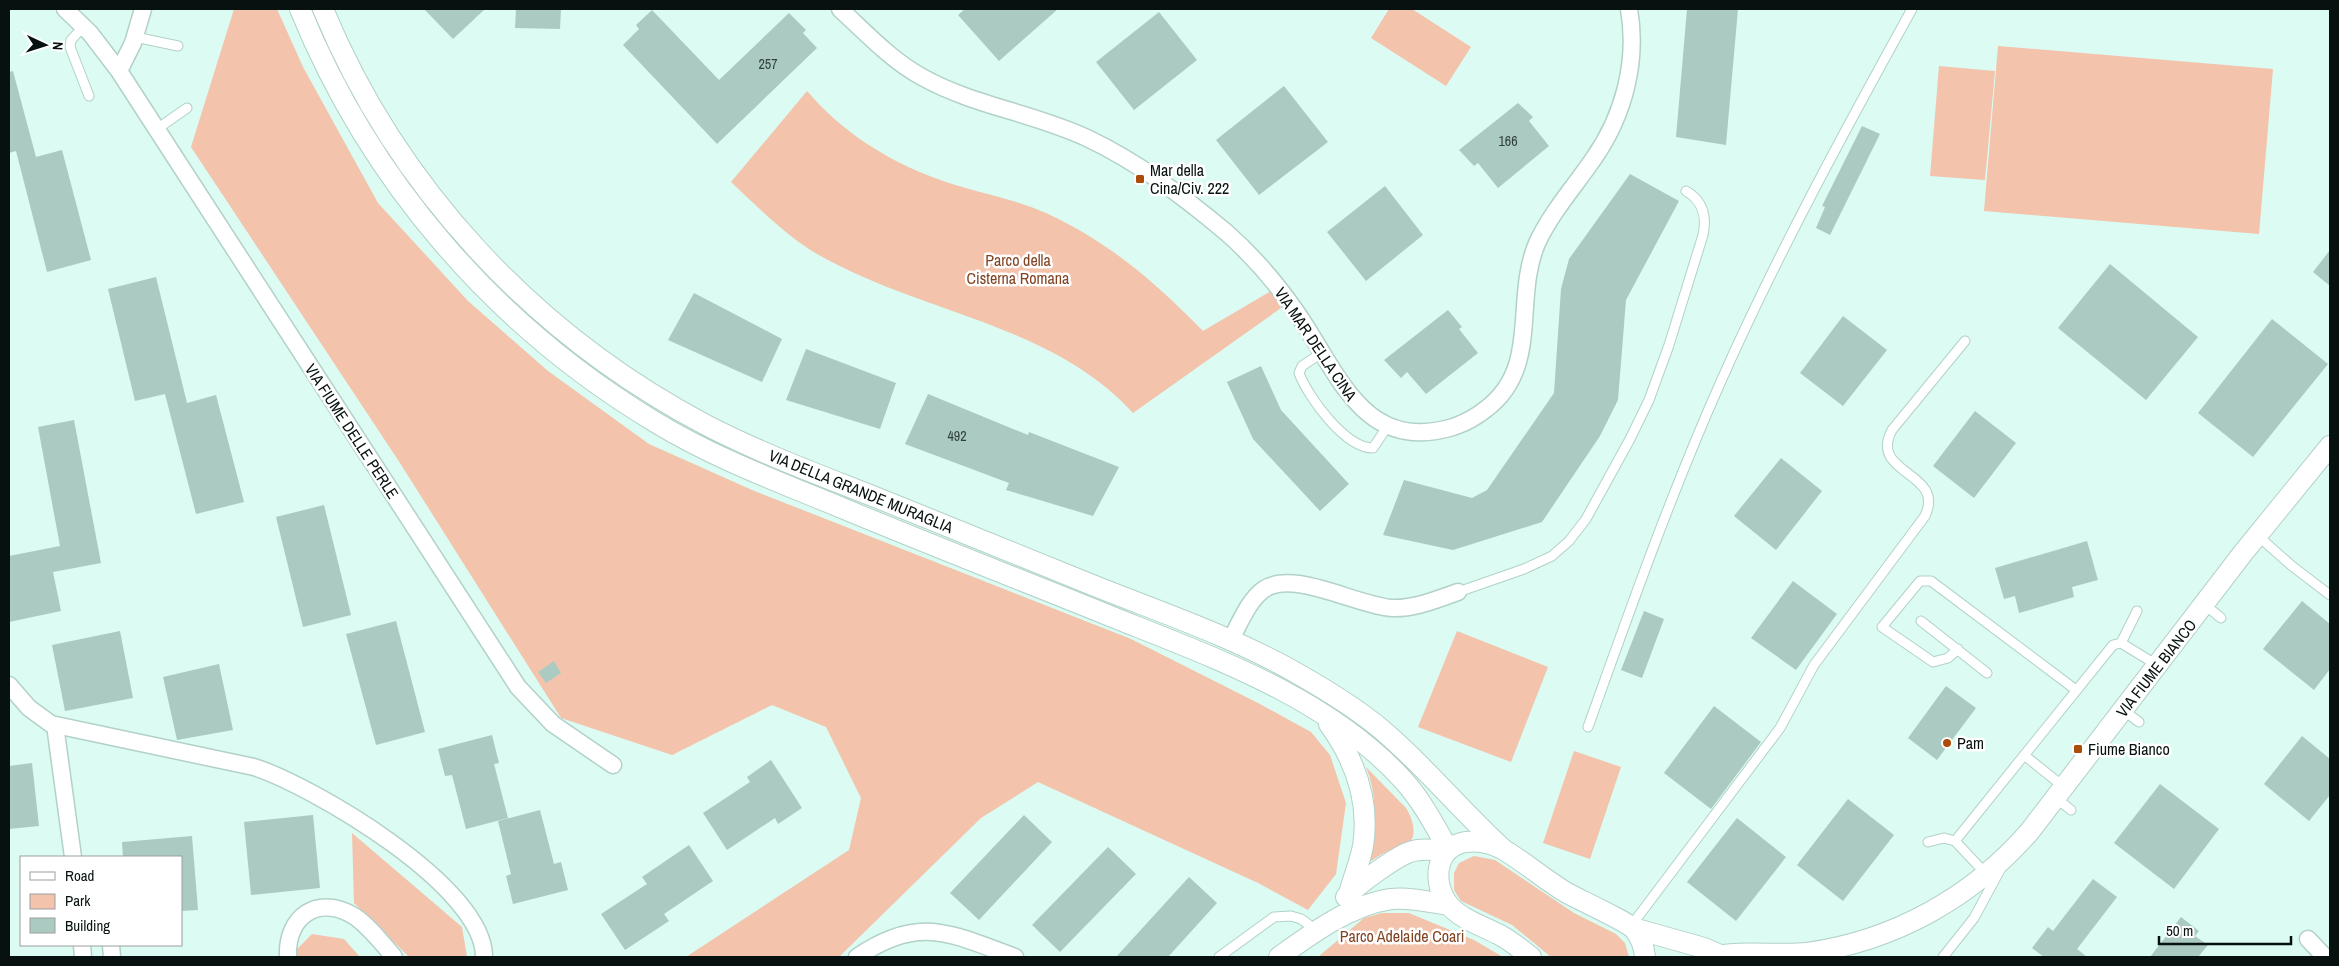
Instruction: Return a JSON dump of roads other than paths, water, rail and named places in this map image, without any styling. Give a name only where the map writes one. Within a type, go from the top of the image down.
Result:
[{"type":"street","name":"VIA FIUME DELLE PERLE","points":[[65,9],[84,26],[119,71],[518,687],[553,724],[612,765]]},
{"type":"street","points":[[119,71],[135,36],[143,9]]},
{"type":"street","name":"VIA DELLA GRANDE MURAGLIA","points":[[300,9],[321,58],[345,104],[382,165],[429,227],[499,303],[536,336],[600,386],[655,422],[748,470],[1194,650],[1274,686],[1322,714],[1360,740],[1406,782],[1447,850]]},
{"type":"street","name":"VIA DELLA GRANDE MURAGLIA","points":[[324,9],[344,56],[374,113],[419,181],[487,259],[537,309],[606,362],[681,410],[770,456],[1230,641],[1304,677],[1372,722],[1423,768],[1504,850]]},
{"type":"street","name":"VIA MAR DELLA CINA","points":[[840,9],[874,41],[920,76],[963,95],[1040,119],[1085,137],[1122,157],[1171,189],[1249,254],[1290,302],[1355,403],[1368,415],[1387,426],[1420,432],[1455,427],[1488,408],[1502,395],[1513,379],[1521,353],[1525,288],[1535,249],[1553,212],[1601,147],[1615,122],[1622,102],[1631,55],[1629,9]]},
{"type":"street","name":"VIA FIUME BIANCO","points":[[1718,956],[1834,953],[1910,923],[1947,903],[2006,858],[2064,798],[2123,710],[2204,604],[2330,446]]},
{"type":"street","points":[[1230,641],[1258,594],[1268,587],[1279,584],[1302,585],[1360,602],[1392,608],[1419,605],[1458,592]]},
{"type":"street","points":[[9,685],[29,708],[41,718],[55,725],[246,764],[278,775],[308,789],[368,825],[442,886],[476,928],[483,946],[484,957]]},
{"type":"street","points":[[1322,714],[1349,757],[1361,789],[1364,806],[1362,848],[1349,894]]},
{"type":"street","points":[[55,725],[73,856]]},
{"type":"street","points":[[1316,930],[1349,894],[1410,852],[1447,850],[1460,843],[1473,842],[1504,850],[1557,887],[1632,927],[1704,948],[1718,956]]},
{"type":"street","points":[[1447,850],[1438,873],[1440,890],[1448,905],[1465,917],[1509,940],[1530,957]]},
{"type":"street","points":[[1278,957],[1316,930],[1356,910],[1384,901],[1401,899],[1448,905]]},
{"type":"street","points":[[288,957],[288,943],[294,925],[304,914],[320,908],[338,910],[355,917],[394,957]]},
{"type":"street","points":[[1632,927],[1643,947],[1645,957]]},
{"type":"street","points":[[858,957],[893,937],[921,930],[954,935],[1016,957]]},
{"type":"street","points":[[2308,939],[2325,957]]},
{"type":"lane","points":[[1588,728],[1666,512],[1724,374],[1772,273],[1912,9]]},
{"type":"lane","points":[[84,26],[71,40],[70,47],[89,96]]},
{"type":"lane","points":[[135,36],[178,46]]},
{"type":"lane","points":[[157,129],[187,108]]},
{"type":"lane","points":[[1458,592],[1524,569],[1552,556],[1568,541],[1592,508],[1630,439],[1657,382],[1703,235],[1705,218],[1701,204],[1693,195],[1686,191]]},
{"type":"lane","points":[[1632,927],[1780,728],[1814,665],[1925,516],[1929,499],[1926,488],[1891,460],[1887,451],[1887,440],[1892,430],[1965,341]]},
{"type":"lane","points":[[1323,352],[1302,366],[1299,373],[1327,417],[1350,438],[1368,448],[1374,448],[1378,444],[1387,426]]},
{"type":"lane","points":[[2258,536],[2292,566],[2330,595]]},
{"type":"lane","points":[[1958,649],[1948,658],[1933,662],[1882,627],[1920,581],[1931,581],[2076,690]]},
{"type":"lane","points":[[2204,604],[2221,618]]},
{"type":"lane","points":[[2121,643],[2137,611]]},
{"type":"lane","points":[[1921,621],[1987,673]]},
{"type":"lane","points":[[1955,841],[2113,645],[2121,643],[2158,665]]},
{"type":"lane","points":[[2123,710],[2140,722]]},
{"type":"lane","points":[[2024,755],[2064,798]]},
{"type":"lane","points":[[1928,842],[1944,838],[1955,841],[1986,874]]},
{"type":"lane","points":[[1943,957],[1974,918],[2006,858]]},
{"type":"lane","points":[[1219,957],[1274,917],[1291,916],[1301,919],[1316,930]]},
{"type":"place","name":"Mar della Cina/Civ. 222","points":[[1140,179]]},
{"type":"place","name":"Pam","points":[[1947,743]]},
{"type":"place","name":"Fiume Bianco","points":[[2078,749]]},
{"type":"park label","name":"Parco della Cisterna Romana","points":[[1018,269]]},
{"type":"park label","name":"Parco Adelaide Coari","points":[[1402,936]]}]
